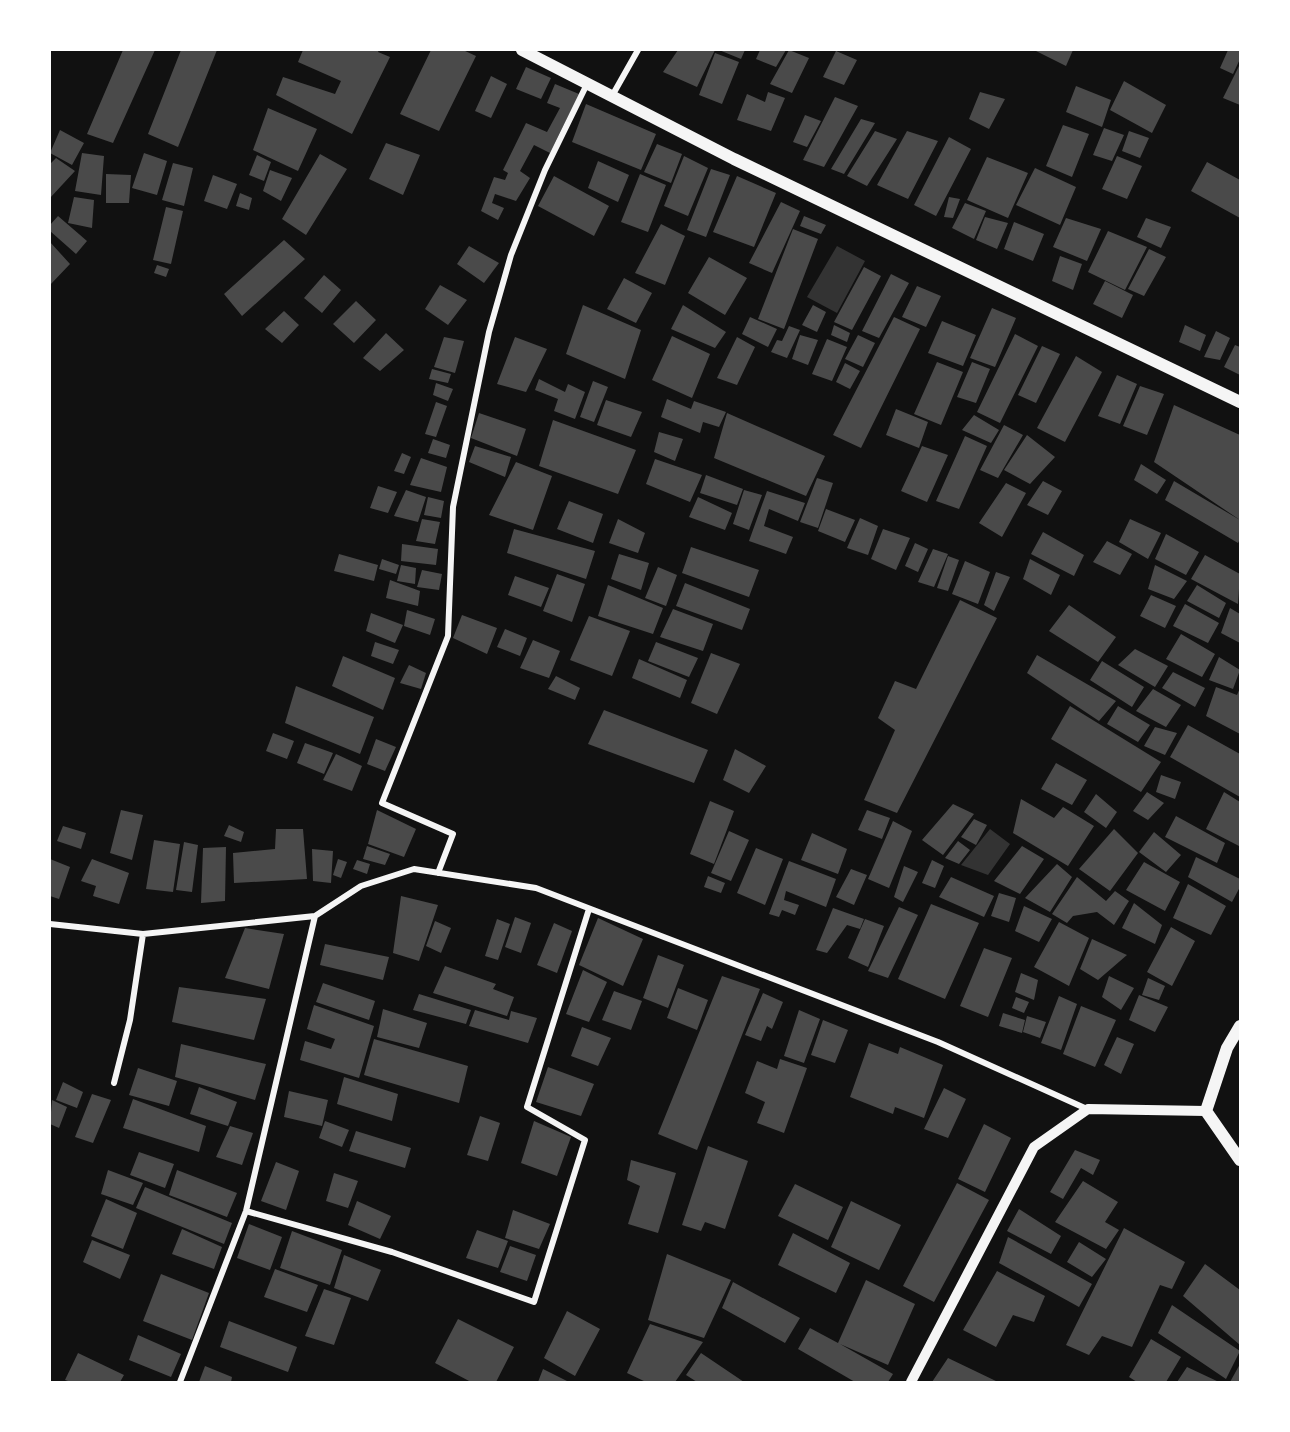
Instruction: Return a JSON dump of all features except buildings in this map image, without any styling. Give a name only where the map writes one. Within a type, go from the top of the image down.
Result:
[{"type":"main road","points":[[522,50],[734,159],[1240,402]]},
{"type":"main road","points":[[1240,1026],[1227,1047],[1206,1111],[1240,1160]]},
{"type":"street","points":[[612,96],[638,50]]},
{"type":"street","points":[[438,873],[453,834],[382,803],[448,636],[453,507],[489,332],[511,255],[545,170],[588,83]]},
{"type":"street","points":[[50,924],[143,934],[315,916],[361,886],[414,869],[536,888],[938,1042],[1088,1109],[1206,1111]]},
{"type":"street","points":[[246,1211],[392,1252],[534,1302],[585,1140],[527,1107],[589,909]]},
{"type":"street","points":[[180,1383],[246,1211],[315,916]]},
{"type":"street","points":[[114,1083],[129,1020],[143,934]]},
{"type":"street","points":[[910,1383],[1034,1147],[1088,1109]]},
{"type":"shaded area","points":[[837,246],[865,261],[837,313],[807,297]]},
{"type":"shaded area","points":[[990,829],[1010,844],[988,875],[961,865]]}]
